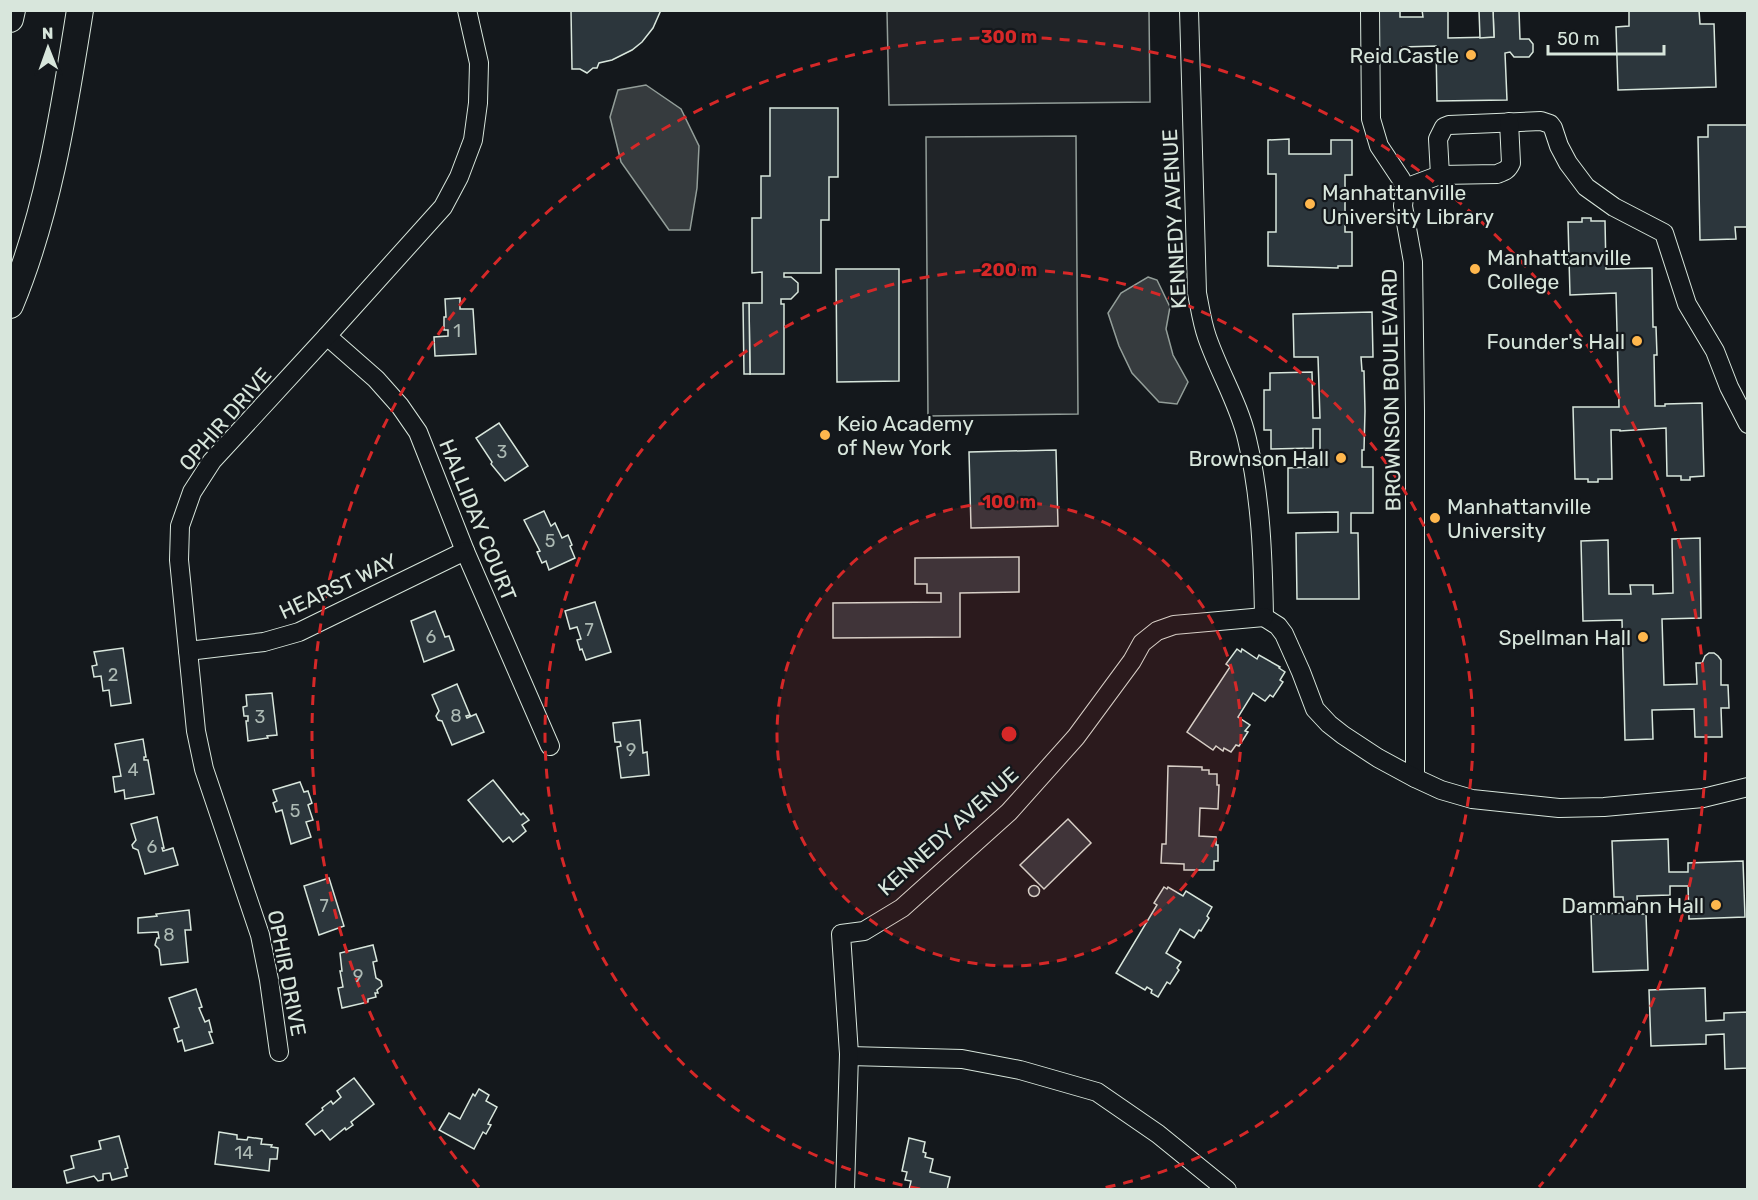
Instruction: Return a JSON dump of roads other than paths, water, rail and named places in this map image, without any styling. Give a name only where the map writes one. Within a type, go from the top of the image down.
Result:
[{"type":"highway","points":[[10,19],[12,10]]},
{"type":"highway","points":[[10,305],[31,248],[49,185],[80,10]]},
{"type":"street","name":"OPHIR DRIVE","points":[[279,1052],[270,980],[260,935],[204,769],[196,731],[179,560],[180,526],[192,492],[212,461],[442,207],[459,177],[473,140],[478,103],[479,63],[467,10]]},
{"type":"street","name":"KENNEDY AVENUE","points":[[849,1056],[841,934],[864,931],[902,908],[1009,812],[1076,737],[1132,661],[1142,643],[1157,631],[1174,625],[1264,617],[1264,575],[1257,495],[1247,439],[1239,411],[1208,338],[1197,293],[1189,10]]},
{"type":"street","points":[[1370,10],[1371,119],[1379,146],[1405,188],[1440,175],[1497,174],[1509,168],[1511,163],[1509,122]]},
{"type":"street","points":[[1440,175],[1438,139],[1444,128],[1449,125],[1541,121],[1550,124],[1568,163],[1586,187],[1614,207],[1664,233],[1687,304],[1715,351],[1729,387],[1748,424]]},
{"type":"street","name":"BROWNSON BOULEVARD","points":[[1405,188],[1404,212],[1413,262],[1415,778]]},
{"type":"street","name":"HALLIDAY COURT","points":[[327,336],[376,379],[400,406],[418,432],[465,550],[550,746]]},
{"type":"street","name":"HEARST WAY","points":[[188,651],[264,642],[299,632],[465,550]]},
{"type":"street","points":[[1264,617],[1278,626],[1284,634],[1302,672],[1315,709],[1343,735],[1378,758],[1441,790],[1472,799],[1558,808],[1604,807],[1702,798],[1748,787]]},
{"type":"street","points":[[845,1190],[849,1056],[962,1059],[1020,1070],[1097,1092],[1158,1134],[1227,1190]]},
{"type":"place","name":"Reid Castle","points":[[1471,55]]},
{"type":"place","name":"Manhattanville University Library","points":[[1310,204]]},
{"type":"place","name":"Manhattanville College","points":[[1475,269]]},
{"type":"place","name":"Founder's Hall","points":[[1637,341]]},
{"type":"place","name":"Keio Academy of New York","points":[[825,435]]},
{"type":"place","name":"Brownson Hall","points":[[1341,458]]},
{"type":"place","name":"Manhattanville University","points":[[1435,518]]},
{"type":"place","name":"Spellman Hall","points":[[1643,637]]},
{"type":"place","name":"Dammann Hall","points":[[1716,905]]}]
